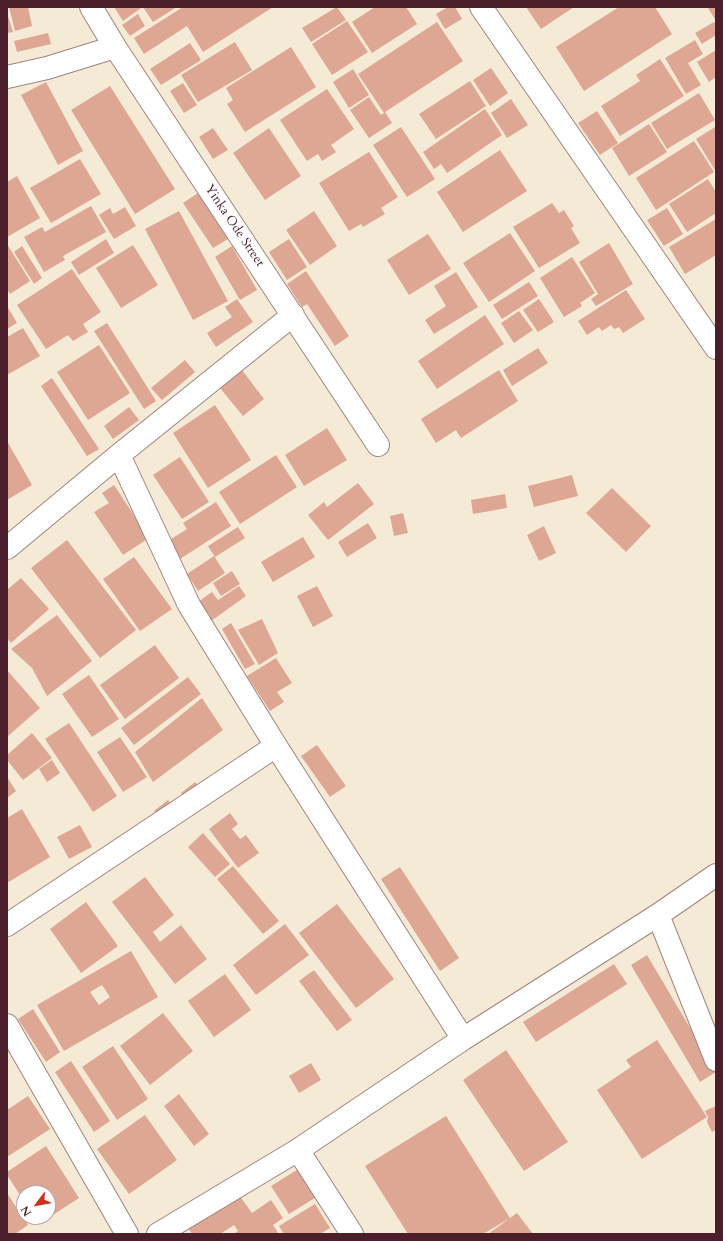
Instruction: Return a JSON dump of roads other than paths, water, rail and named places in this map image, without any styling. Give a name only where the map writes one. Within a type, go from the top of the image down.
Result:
[{"type":"street","name":"Yinka Ode Street","points":[[91,7],[115,47],[293,314],[378,445]]},
{"type":"street","points":[[481,7],[716,348]]},
{"type":"street","points":[[7,77],[47,68],[115,47]]},
{"type":"street","points":[[7,548],[293,314]]},
{"type":"street","points":[[119,456],[189,605],[276,746],[463,1039]]},
{"type":"street","points":[[7,925],[276,746]]},
{"type":"street","points":[[158,1234],[298,1150],[463,1039],[658,916],[716,875]]},
{"type":"street","points":[[658,916],[716,1060]]},
{"type":"street","points":[[7,1025],[127,1234]]},
{"type":"street","points":[[298,1150],[352,1234]]}]
